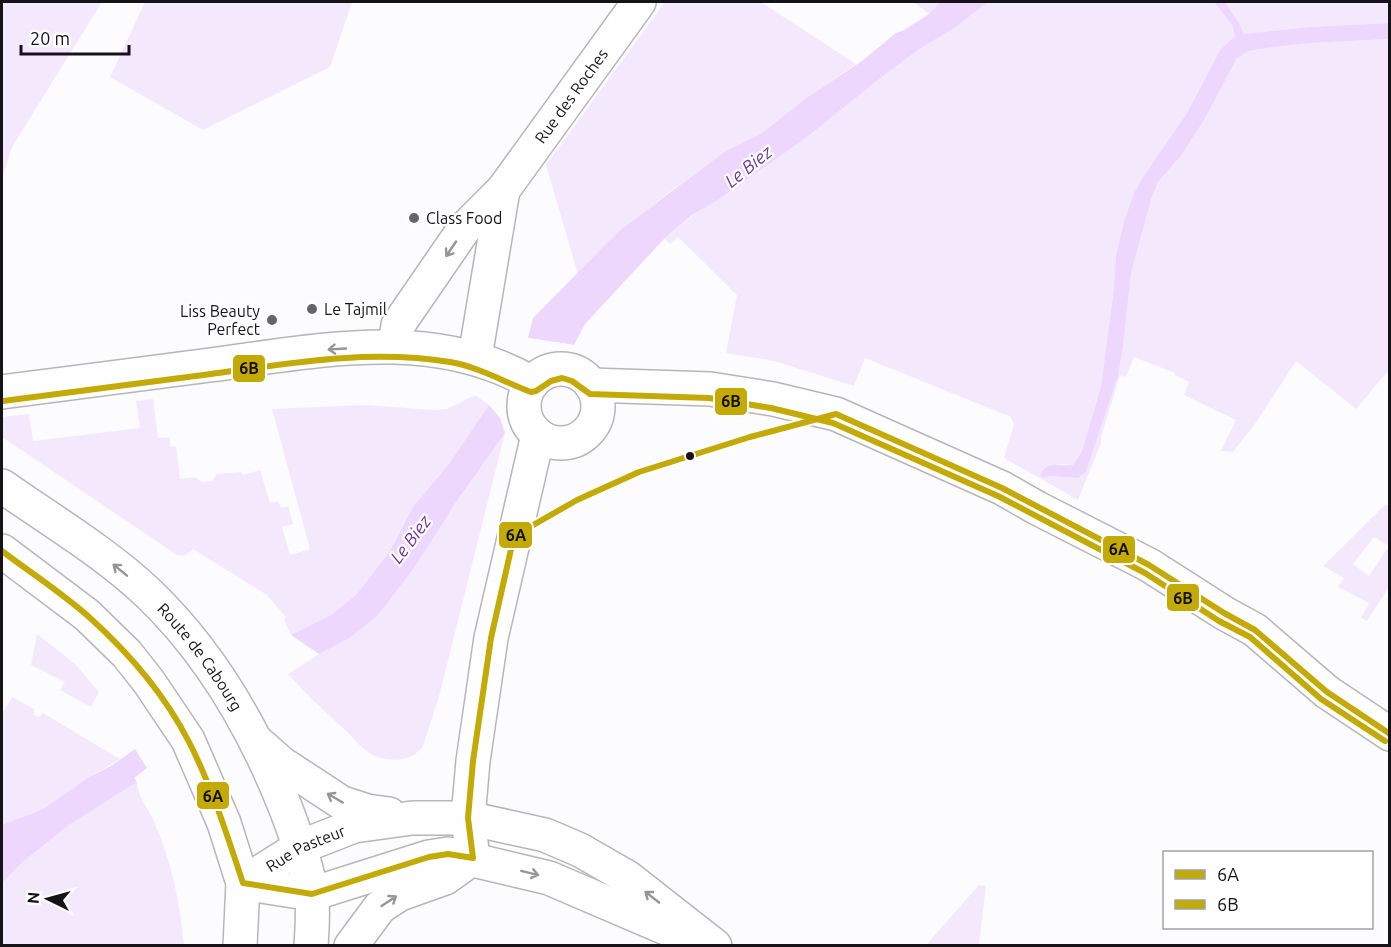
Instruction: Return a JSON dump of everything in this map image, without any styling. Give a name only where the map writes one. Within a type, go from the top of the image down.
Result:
[{"type":"street","name":"Rue des Roches","points":[[395,346],[398,326],[464,229],[503,190],[639,2]]},
{"type":"street","name":"Rue des Roches","points":[[475,357],[503,190]]},
{"type":"street","points":[[2,392],[329,349],[395,346],[432,349],[475,357],[511,371],[532,383]]},
{"type":"street","points":[[555,369],[569,370],[582,375],[591,385],[597,399],[597,413],[591,427],[580,438],[566,443],[551,442],[538,435],[528,424],[524,410],[525,396],[532,383],[542,374],[555,369]]},
{"type":"street","points":[[591,385],[710,389],[773,399],[836,414],[1002,488],[1149,565],[1255,630],[1327,692],[1389,734]]},
{"type":"street","points":[[351,945],[380,907],[400,894],[445,878],[473,858],[468,818],[472,761],[490,638],[538,435]]},
{"type":"street","name":"Route de Cabourg","points":[[2,486],[116,566],[164,609],[206,658],[256,741],[300,847],[312,894],[310,945]]},
{"type":"street","points":[[2,551],[87,615],[127,654],[188,740],[224,823],[243,883],[240,945]]},
{"type":"street","points":[[256,741],[281,763],[342,803],[367,811],[412,818]]},
{"type":"street","name":"Rue Pasteur","points":[[243,883],[300,847],[354,826],[412,818],[468,818],[545,835],[580,850],[627,877],[715,945]]},
{"type":"street","name":"Rue Pasteur","points":[[243,883],[312,894],[429,857],[448,854],[473,858],[549,878],[706,945]]},
{"type":"shaded area","points":[[2,2],[102,2],[12,147],[2,179]]},
{"type":"shaded area","points":[[145,2],[352,2],[330,67],[203,130],[110,77]]},
{"type":"shaded area","points":[[665,2],[761,2],[856,64],[806,98],[762,133],[724,152],[668,193],[619,231],[578,274],[546,165]]},
{"type":"shaded area","points":[[913,2],[940,2],[929,14]]},
{"type":"shaded area","points":[[988,2],[1214,2],[1232,25],[1235,36],[1220,50],[1187,113],[1134,193],[1116,255],[1101,386],[1082,451],[1073,465],[1057,464],[1047,476],[1078,478],[1086,472],[1118,376],[1131,273],[1151,200],[1158,182],[1180,157],[1203,122],[1237,58],[1249,51],[1311,43],[1389,39],[1389,370],[1356,409],[1296,361],[1257,421],[1233,452],[1221,451],[1236,420],[1184,395],[1189,382],[1175,373],[1134,357],[1126,377],[1120,375],[1101,443],[1078,500],[1004,458],[1014,424],[1010,416],[865,358],[854,386],[774,361],[726,353],[737,295],[678,237],[670,244],[665,239],[693,215],[807,137],[883,76],[921,48],[953,29]]},
{"type":"shaded area","points":[[1225,2],[1389,2],[1389,23],[1309,27],[1244,34]]},
{"type":"shaded area","points":[[475,395],[489,405],[448,465],[413,507],[390,551],[356,595],[331,615],[291,635],[284,620],[286,617],[267,595],[193,549],[185,556],[177,555],[2,437],[2,417],[29,414],[33,441],[140,428],[136,401],[153,399],[158,438],[170,437],[170,447],[176,446],[180,479],[195,477],[202,482],[212,481],[217,474],[241,472],[243,475],[260,470],[270,503],[278,501],[281,508],[288,506],[293,524],[282,527],[290,555],[310,549],[272,409],[365,405],[435,410],[447,409]]},
{"type":"shaded area","points":[[505,433],[440,693],[423,746],[413,755],[400,760],[380,758],[362,747],[288,674],[348,639],[441,525]]},
{"type":"shaded area","points":[[1386,504],[1390,507],[1389,587],[1367,621],[1361,618],[1369,603],[1338,587],[1344,578],[1323,566]],"holes":[[[1374,537],[1389,546],[1369,576],[1353,564]]]},
{"type":"shaded area","points":[[37,634],[75,664],[99,692],[91,707],[60,690],[65,682],[31,665]]},
{"type":"shaded area","points":[[12,697],[34,709],[34,715],[39,717],[43,713],[120,759],[43,809],[2,825],[2,710],[4,711]]},
{"type":"shaded area","points":[[137,782],[139,793],[161,838],[171,868],[184,945],[2,946],[2,883],[24,861],[69,825]]},
{"type":"shaded area","points":[[979,885],[986,886],[979,945],[926,945]]},
{"type":"water","name":"Le Biez","points":[[940,2],[988,2],[953,29],[921,48],[883,76],[807,137],[716,201],[692,215],[664,239],[585,324],[574,345],[528,338],[533,318],[620,230],[724,152],[762,133],[806,98],[862,61],[896,33],[929,14]]},
{"type":"water","points":[[1214,2],[1225,2],[1244,34],[1309,27],[1389,23],[1389,39],[1274,47],[1249,51],[1237,58],[1203,122],[1180,157],[1158,182],[1151,200],[1131,273],[1118,376],[1086,472],[1078,478],[1047,476],[1045,478],[1040,476],[1046,467],[1073,465],[1082,451],[1101,386],[1116,255],[1134,193],[1187,113],[1220,50],[1235,36],[1232,25]]},
{"type":"water","name":"Le Biez","points":[[489,405],[500,418],[505,433],[414,568],[377,616],[348,639],[319,654],[291,635],[331,615],[356,595],[390,551],[413,507],[448,465]]},
{"type":"water","points":[[135,749],[147,768],[134,778],[137,782],[69,825],[24,861],[2,883],[2,825],[43,809]]},
{"type":"pier","points":[[528,338],[574,345],[572,348],[550,345],[527,341]]},
{"type":"transit line","name":"6B","points":[[3,401],[300,362],[390,357],[420,358],[461,364],[531,392],[562,378],[572,381],[590,394],[709,398],[771,408],[833,423],[998,496],[1145,573],[1219,621],[1250,637],[1321,699],[1385,741]]},
{"type":"transit line","name":"6A","points":[[2,551],[89,617],[132,660],[157,691],[189,742],[205,776],[243,883],[312,894],[429,857],[448,854],[473,858],[468,818],[473,761],[491,638],[514,536],[577,500],[639,472],[750,437],[836,414],[1002,488],[1149,565],[1255,630],[1327,692],[1390,734]]},
{"type":"place","name":"Class Food","points":[[414,218]]},
{"type":"place","name":"Le Tajmil","points":[[312,309]]},
{"type":"place","name":"Liss Beauty Perfect","points":[[272,320]]}]
